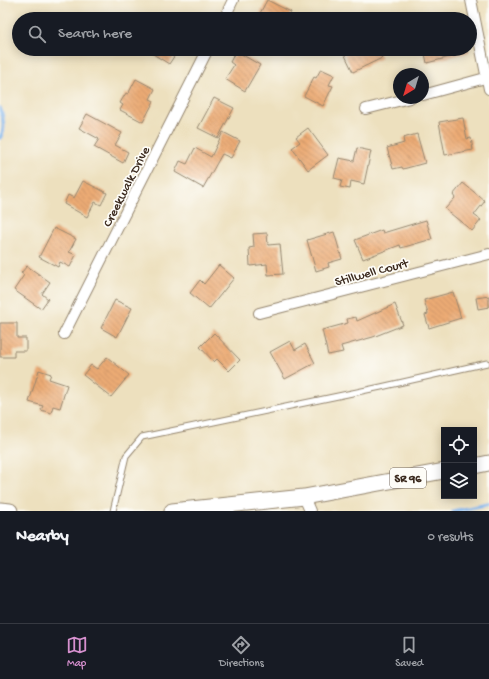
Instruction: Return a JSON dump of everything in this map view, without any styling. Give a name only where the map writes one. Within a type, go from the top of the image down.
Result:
[{"type":"main road","points":[[477,465],[489,463]]},
{"type":"main road","name":"SR 96","points":[[172,511],[304,497],[441,472]]},
{"type":"main road","points":[[0,510],[10,511]]},
{"type":"street","points":[[227,12],[233,0]]},
{"type":"street","points":[[470,0],[473,12]]},
{"type":"street","points":[[477,30],[488,78],[489,89]]},
{"type":"street","name":"Creekwalk Drive","points":[[64,334],[204,56]]},
{"type":"street","points":[[429,93],[488,78]]},
{"type":"street","points":[[366,109],[393,102]]},
{"type":"street","name":"Stillwell Court","points":[[260,314],[489,254]]},
{"type":"street","points":[[304,497],[310,511]]},
{"type":"lane","points":[[113,511],[126,456],[142,436],[381,387],[487,362]]},
{"type":"building","points":[[267,0],[291,12],[261,12]]},
{"type":"building","points":[[156,56],[174,56],[169,64]]},
{"type":"building","points":[[233,56],[245,56],[260,65],[245,91],[225,79],[234,65],[230,62]]},
{"type":"building","points":[[345,56],[381,56],[382,58],[353,72]]},
{"type":"building","points":[[426,56],[454,56],[427,63]]},
{"type":"building","points":[[321,69],[334,75],[329,85],[333,86],[323,106],[304,96],[314,77],[316,78]]},
{"type":"building","points":[[136,79],[155,89],[150,99],[154,101],[143,122],[120,110],[123,105],[120,103],[126,93],[128,94]]},
{"type":"building","points":[[214,98],[234,108],[218,138],[198,128]]},
{"type":"building","points":[[87,114],[122,133],[115,145],[128,152],[123,163],[94,147],[99,139],[79,128]]},
{"type":"building","points":[[463,118],[467,139],[471,138],[473,150],[445,155],[439,122]]},
{"type":"building","points":[[308,128],[328,155],[308,170],[292,148],[300,142],[296,137]]},
{"type":"building","points":[[223,132],[240,141],[231,158],[222,154],[203,188],[175,172],[180,161],[187,164],[195,148],[211,157]]},
{"type":"building","points":[[417,134],[425,163],[403,169],[402,167],[393,169],[387,148],[404,143],[403,138]]},
{"type":"building","points":[[357,148],[371,151],[364,184],[351,181],[350,189],[340,187],[342,180],[334,178],[339,158],[354,161]]},
{"type":"building","points":[[83,181],[107,193],[101,205],[95,202],[87,217],[64,204],[68,195],[74,198]]},
{"type":"building","points":[[463,183],[485,201],[474,215],[481,220],[472,231],[445,209],[455,198],[453,195]]},
{"type":"building","points":[[426,220],[432,239],[401,248],[400,245],[363,259],[355,240],[382,230],[383,233]]},
{"type":"building","points":[[54,228],[76,239],[69,252],[76,255],[70,267],[60,262],[58,267],[39,257]]},
{"type":"building","points":[[334,232],[342,259],[328,263],[329,267],[316,271],[307,240]]},
{"type":"building","points":[[267,233],[268,245],[280,244],[283,274],[268,275],[267,264],[250,266],[249,248],[254,247],[253,234]]},
{"type":"building","points":[[219,265],[234,278],[209,309],[190,293],[200,280],[204,284]]},
{"type":"building","points":[[27,266],[50,282],[42,294],[48,299],[41,309],[14,290],[24,275],[21,273]]},
{"type":"building","points":[[453,292],[461,318],[429,328],[425,315],[428,314],[424,300]]},
{"type":"building","points":[[489,296],[489,307],[478,309],[476,298]]},
{"type":"building","points":[[115,300],[132,308],[117,337],[101,328]]},
{"type":"building","points":[[395,304],[403,325],[373,337],[341,346],[343,352],[328,355],[322,330],[348,323],[347,319],[356,317],[357,321]]},
{"type":"building","points":[[0,323],[17,323],[17,338],[26,338],[26,351],[14,351],[14,357],[0,357]]},
{"type":"building","points":[[214,333],[240,360],[229,371],[217,359],[214,362],[200,347]]},
{"type":"building","points":[[290,341],[295,350],[305,344],[315,363],[285,379],[270,352]]},
{"type":"building","points":[[107,357],[129,375],[111,397],[83,375],[91,365],[97,369]]},
{"type":"building","points":[[39,370],[51,374],[49,379],[67,385],[60,408],[53,406],[51,413],[41,410],[43,406],[29,402]]},
{"type":"waterway","points":[[0,108],[3,124],[3,131],[0,138]]},
{"type":"waterway","points":[[453,511],[489,504]]}]
